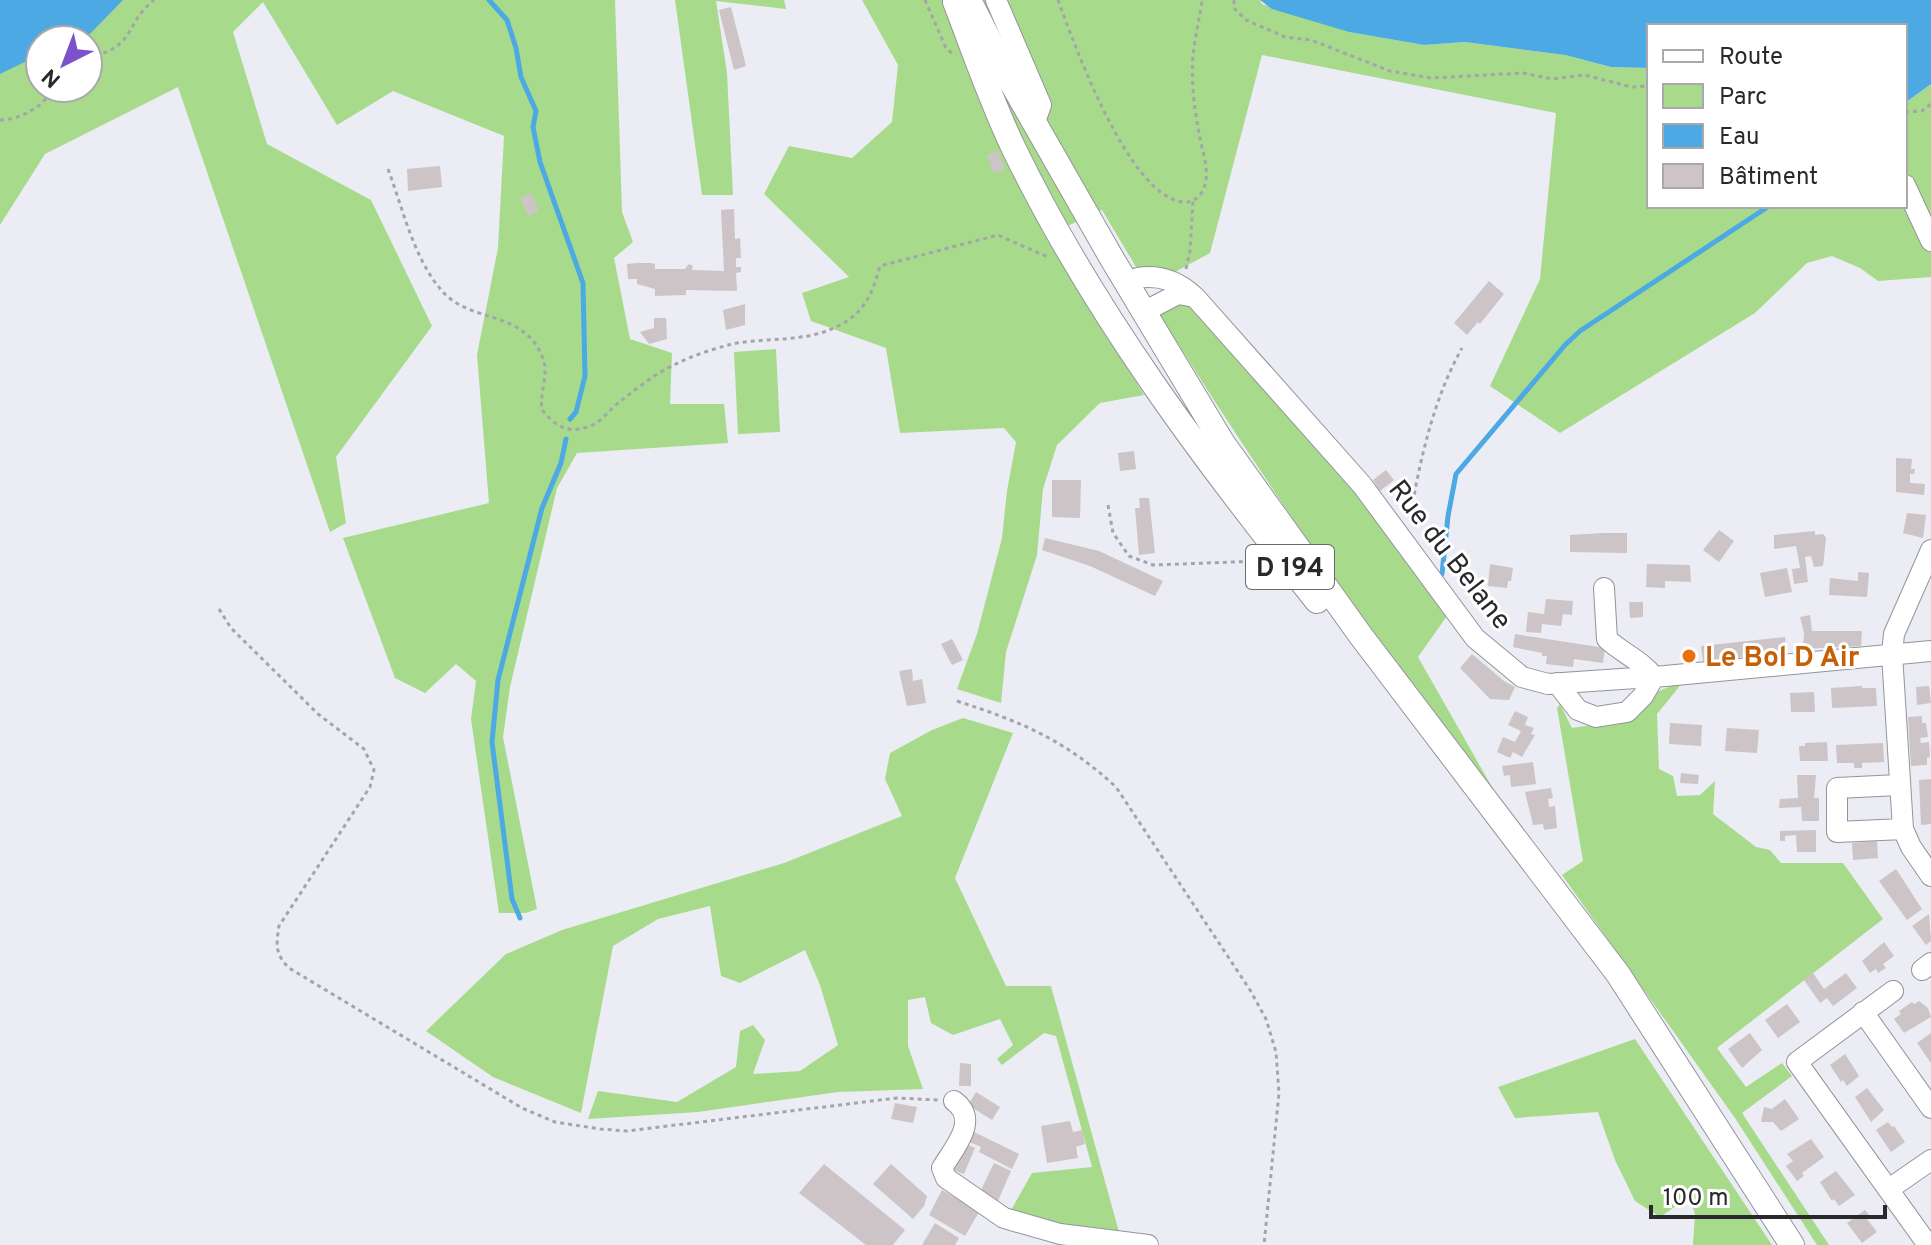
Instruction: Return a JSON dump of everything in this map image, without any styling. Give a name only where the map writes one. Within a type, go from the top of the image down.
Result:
[{"type":"main road","name":"D 194","points":[[954,0],[1013,148],[1089,285],[1154,384],[1278,552],[1567,918],[1693,1092]]},
{"type":"main road","name":"D 194","points":[[969,0],[1035,122],[1129,276],[1222,442],[1361,636],[1618,974],[1792,1245]]},
{"type":"street","points":[[996,0],[1041,105],[1035,122]]},
{"type":"street","points":[[1907,189],[1931,241]]},
{"type":"street","points":[[1089,285],[1129,276],[1154,277],[1188,290]]},
{"type":"street","points":[[1153,307],[1188,290]]},
{"type":"street","name":"Rue du Belane","points":[[1188,290],[1352,473],[1475,638],[1522,677],[1548,684],[1931,651]]},
{"type":"street","points":[[1931,550],[1894,634],[1892,654],[1903,829],[1931,876]]},
{"type":"street","points":[[1557,683],[1578,710],[1596,717],[1627,712],[1643,696],[1654,677],[1643,664],[1623,654],[1607,639],[1604,588]]},
{"type":"street","points":[[1899,785],[1837,788],[1837,832],[1903,829]]},
{"type":"street","points":[[1893,991],[1797,1062],[1928,1245]]},
{"type":"street","points":[[1863,1012],[1931,1108]]},
{"type":"street","points":[[954,1101],[962,1107],[966,1116],[965,1130],[942,1168],[946,1178],[1004,1218],[1060,1234],[1145,1245]]},
{"type":"street","points":[[1889,1189],[1931,1160]]},
{"type":"path","points":[[104,54],[124,41],[141,13],[154,0]]},
{"type":"path","points":[[1058,0],[1102,112],[1118,137],[1160,191],[1173,200],[1193,201]]},
{"type":"path","points":[[1188,290],[1193,201],[1201,193],[1206,168],[1198,132],[1193,50],[1202,0]]},
{"type":"path","points":[[1234,0],[1234,8],[1246,20],[1285,37],[1311,40],[1390,71],[1431,78],[1523,73],[1552,79],[1585,75],[1631,87],[1647,86]]},
{"type":"path","points":[[0,120],[21,116],[43,104]]},
{"type":"path","points":[[1907,112],[1922,111],[1931,104]]},
{"type":"path","points":[[388,169],[430,276],[452,300],[466,308],[511,322],[529,338],[543,356],[542,410],[561,428],[572,430],[600,423],[617,404],[675,364],[731,345],[793,339],[841,325],[864,308],[880,266],[998,235],[1052,259]]},
{"type":"path","points":[[1406,542],[1417,477],[1433,418],[1447,375],[1462,348]]},
{"type":"path","points":[[1108,505],[1113,533],[1129,556],[1153,565],[1258,562],[1278,552]]},
{"type":"path","points":[[219,609],[231,628],[318,714],[364,749],[374,770],[370,787],[279,926],[276,942],[278,957],[289,968],[482,1086],[555,1122],[627,1131],[897,1098],[954,1101]]},
{"type":"path","points":[[957,701],[1006,717],[1051,737],[1089,762],[1116,787],[1250,990],[1266,1019],[1276,1052],[1279,1093],[1264,1245]]},
{"type":"green space","points":[[0,0],[615,0],[622,212],[633,242],[614,258],[630,339],[672,353],[670,404],[724,404],[728,443],[577,453],[557,488],[510,687],[503,737],[537,909],[526,913],[499,913],[471,719],[476,681],[456,664],[425,693],[395,678],[343,538],[489,503],[477,355],[498,248],[504,136],[393,91],[337,125],[263,2],[233,32],[267,144],[371,200],[432,326],[336,457],[346,523],[330,532],[178,87],[45,154],[0,225]]},
{"type":"green space","points":[[675,0],[784,0],[786,9],[716,1],[727,73],[733,195],[702,195]]},
{"type":"green space","points":[[862,0],[1260,0],[1262,4],[1349,32],[1424,45],[1465,42],[1565,55],[1611,67],[1647,68],[1647,208],[1907,208],[1907,102],[1931,84],[1931,277],[1878,281],[1860,268],[1832,256],[1807,263],[1755,313],[1560,433],[1490,386],[1540,279],[1556,113],[1262,55],[1210,253],[1175,272],[1136,267],[1102,210],[1046,236],[1144,395],[1100,403],[1057,445],[1043,489],[1037,555],[1006,652],[1001,703],[957,689],[977,634],[1002,538],[1016,442],[1004,428],[900,433],[886,348],[811,321],[802,293],[849,277],[764,194],[789,146],[852,158],[892,122],[898,65]]},
{"type":"green space","points":[[1180,303],[1191,304],[1356,487],[1447,616],[1418,657],[1496,794],[1363,619],[1199,377],[1160,315]]},
{"type":"green space","points":[[776,349],[780,432],[738,434],[734,352]]},
{"type":"green space","points":[[1680,682],[1657,714],[1659,769],[1673,776],[1677,796],[1700,795],[1715,781],[1713,814],[1756,847],[1770,850],[1781,863],[1843,863],[1883,919],[1717,1048],[1746,1087],[1782,1063],[1792,1076],[1742,1113],[1829,1245],[1817,1245],[1735,1118],[1562,875],[1583,861],[1557,708],[1560,704],[1572,728],[1632,719],[1652,694]]},
{"type":"green space","points":[[963,718],[1013,733],[955,878],[1006,986],[1051,986],[1119,1232],[1055,1223],[1010,1212],[1032,1173],[1092,1167],[1056,1036],[1044,1033],[1002,1065],[997,1059],[1013,1045],[1000,1019],[953,1035],[931,1023],[925,997],[908,1000],[908,1046],[923,1089],[838,1092],[698,1112],[588,1119],[598,1091],[677,1102],[736,1067],[740,1031],[753,1025],[765,1040],[753,1074],[800,1071],[838,1045],[820,985],[805,950],[740,983],[721,976],[710,906],[658,919],[613,946],[581,1113],[493,1077],[426,1031],[506,954],[562,930],[784,863],[902,816],[885,779],[890,753],[932,730]]},
{"type":"green space","points":[[1635,1039],[1772,1245],[1693,1245],[1695,1214],[1691,1202],[1679,1204],[1660,1217],[1635,1201],[1615,1160],[1598,1112],[1515,1118],[1498,1087]]},
{"type":"water","points":[[0,0],[123,0],[100,24],[24,24],[24,62],[0,74]]},
{"type":"water","points":[[1260,0],[1931,0],[1931,84],[1907,102],[1907,24],[1647,24],[1647,68],[1611,67],[1565,55],[1465,42],[1424,45],[1349,32],[1272,9]]},
{"type":"building","points":[[731,7],[746,66],[734,70],[719,10]]},
{"type":"building","points":[[998,151],[1005,169],[993,173],[987,155]]},
{"type":"building","points":[[440,166],[442,187],[408,191],[407,169]]},
{"type":"building","points":[[531,193],[539,211],[528,216],[520,198]]},
{"type":"building","points":[[734,209],[735,239],[740,238],[741,258],[736,258],[736,267],[741,267],[741,272],[736,273],[737,291],[686,290],[686,295],[655,296],[655,289],[637,284],[637,279],[628,279],[627,264],[637,263],[655,264],[655,269],[685,269],[689,264],[693,266],[692,270],[724,271],[721,210]]},
{"type":"building","points":[[1489,281],[1504,294],[1467,335],[1454,323]]},
{"type":"building","points":[[745,304],[745,325],[726,330],[723,310]]},
{"type":"building","points":[[654,318],[666,318],[667,339],[649,344],[640,332],[654,328]]},
{"type":"building","points":[[1134,451],[1136,469],[1120,471],[1118,453]]},
{"type":"building","points":[[1896,458],[1912,459],[1911,469],[1915,469],[1914,474],[1910,474],[1910,483],[1925,484],[1924,495],[1896,492]]},
{"type":"building","points":[[1386,470],[1394,480],[1380,491],[1373,480]]},
{"type":"building","points":[[1052,480],[1081,480],[1080,518],[1052,517]]},
{"type":"building","points":[[1139,498],[1149,498],[1155,553],[1139,555],[1135,508],[1140,508]]},
{"type":"building","points":[[1907,513],[1926,515],[1923,538],[1903,533]]},
{"type":"building","points":[[1719,530],[1734,541],[1719,562],[1703,550]]},
{"type":"building","points":[[1815,531],[1815,535],[1823,534],[1826,538],[1823,566],[1814,567],[1811,556],[1805,557],[1808,582],[1794,584],[1792,569],[1800,568],[1796,546],[1774,549],[1774,535]]},
{"type":"building","points":[[1627,533],[1627,553],[1570,552],[1570,535]]},
{"type":"building","points":[[1045,538],[1099,551],[1163,581],[1155,596],[1090,566],[1042,550]]},
{"type":"building","points":[[1490,564],[1513,568],[1507,588],[1488,586]]},
{"type":"building","points":[[1647,564],[1690,565],[1691,582],[1665,581],[1665,588],[1646,587]]},
{"type":"building","points":[[1787,568],[1792,592],[1765,597],[1760,573]]},
{"type":"building","points":[[1858,572],[1869,573],[1867,597],[1829,595],[1830,578],[1858,581]]},
{"type":"building","points":[[1546,599],[1573,601],[1572,615],[1563,614],[1561,626],[1542,624],[1541,633],[1526,632],[1528,612],[1544,614]]},
{"type":"building","points":[[1629,602],[1643,602],[1643,617],[1630,618]]},
{"type":"building","points":[[1810,615],[1812,631],[1862,631],[1861,646],[1803,649],[1804,633],[1800,617]]},
{"type":"building","points":[[1515,634],[1605,648],[1603,663],[1574,659],[1573,667],[1546,664],[1547,656],[1542,656],[1542,653],[1513,647]]},
{"type":"building","points":[[1785,637],[1787,653],[1703,661],[1701,646]]},
{"type":"building","points":[[952,639],[963,660],[952,665],[941,644]]},
{"type":"building","points":[[1472,654],[1515,687],[1509,700],[1490,699],[1460,668]]},
{"type":"building","points":[[912,669],[913,681],[922,679],[926,703],[907,706],[899,671]]},
{"type":"building","points":[[1929,686],[1931,703],[1917,705],[1916,687]]},
{"type":"building","points":[[1831,688],[1876,688],[1877,706],[1832,708]]},
{"type":"building","points":[[1814,692],[1815,712],[1791,712],[1790,693]]},
{"type":"building","points":[[1515,711],[1528,717],[1525,725],[1534,728],[1531,734],[1535,735],[1522,757],[1513,752],[1510,758],[1497,752],[1503,737],[1515,742],[1521,731],[1508,725]]},
{"type":"building","points":[[1922,716],[1928,737],[1920,738],[1921,743],[1929,742],[1930,757],[1927,758],[1927,765],[1911,766],[1908,717]]},
{"type":"building","points":[[1670,723],[1702,725],[1701,746],[1669,744]]},
{"type":"building","points":[[1727,728],[1759,730],[1757,753],[1725,751]]},
{"type":"building","points":[[1827,742],[1828,761],[1800,761],[1799,746]]},
{"type":"building","points":[[1883,743],[1884,762],[1862,763],[1862,768],[1854,768],[1854,763],[1837,763],[1836,745]]},
{"type":"building","points":[[1533,762],[1536,784],[1511,787],[1510,775],[1504,776],[1502,766]]},
{"type":"building","points":[[1681,773],[1699,775],[1698,784],[1680,783]]},
{"type":"building","points":[[1797,775],[1816,775],[1814,798],[1819,798],[1819,821],[1802,821],[1801,807],[1779,808],[1780,799],[1798,798]]},
{"type":"building","points":[[1931,779],[1931,824],[1921,825],[1919,780]]},
{"type":"building","points":[[1551,788],[1553,798],[1548,799],[1549,807],[1555,806],[1557,828],[1544,830],[1543,824],[1533,825],[1525,792]]},
{"type":"building","points":[[1816,830],[1816,852],[1797,852],[1796,835],[1785,836],[1785,841],[1780,841],[1780,831]]},
{"type":"building","points":[[1877,841],[1878,858],[1853,860],[1852,843]]},
{"type":"building","points":[[1896,869],[1922,909],[1907,920],[1879,881]]},
{"type":"building","points":[[1929,914],[1931,941],[1926,945],[1912,926]]},
{"type":"building","points":[[1884,942],[1894,956],[1883,964],[1886,968],[1870,973],[1862,961]]},
{"type":"building","points":[[1813,973],[1824,989],[1846,973],[1857,988],[1833,1006],[1827,998],[1820,1003],[1804,980]]},
{"type":"building","points":[[1919,1001],[1928,1008],[1931,1017],[1904,1033],[1894,1019],[1901,1014],[1899,1011]]},
{"type":"building","points":[[1787,1004],[1800,1022],[1778,1038],[1765,1020]]},
{"type":"building","points":[[1750,1033],[1762,1050],[1742,1068],[1728,1049]]},
{"type":"building","points":[[1931,1033],[1931,1063],[1917,1043]]},
{"type":"building","points":[[1845,1054],[1859,1076],[1847,1086],[1830,1065]]},
{"type":"building","points":[[960,1063],[971,1064],[971,1086],[959,1086]]},
{"type":"building","points":[[1867,1088],[1884,1110],[1871,1122],[1855,1097]]},
{"type":"building","points":[[976,1092],[1000,1107],[992,1120],[968,1105]]},
{"type":"building","points":[[1785,1099],[1799,1119],[1781,1131],[1773,1122],[1761,1122],[1764,1107],[1772,1109]]},
{"type":"building","points":[[895,1103],[917,1107],[913,1123],[891,1119]]},
{"type":"building","points":[[1070,1121],[1073,1132],[1082,1130],[1085,1144],[1076,1147],[1078,1158],[1047,1163],[1041,1126]]},
{"type":"building","points":[[1888,1122],[1905,1142],[1891,1152],[1876,1130]]},
{"type":"building","points":[[970,1130],[1019,1154],[1012,1169],[979,1152],[981,1147],[965,1140]]},
{"type":"building","points":[[1811,1139],[1824,1157],[1802,1173],[1804,1176],[1797,1181],[1786,1166],[1793,1161],[1787,1154]]},
{"type":"building","points":[[964,1143],[975,1148],[964,1174],[953,1170]]},
{"type":"building","points":[[994,1163],[1011,1171],[997,1203],[979,1194]]},
{"type":"building","points":[[824,1164],[905,1230],[893,1245],[866,1245],[799,1193]]},
{"type":"building","points":[[891,1164],[927,1196],[924,1206],[913,1219],[873,1184]]},
{"type":"building","points":[[1836,1171],[1855,1195],[1839,1206],[1820,1182]]},
{"type":"building","points":[[942,1190],[979,1212],[965,1236],[929,1215]]},
{"type":"building","points":[[1865,1210],[1870,1216],[1867,1219],[1877,1232],[1862,1243],[1847,1223]]},
{"type":"building","points":[[935,1223],[959,1238],[955,1245],[922,1245]]},
{"type":"waterway","points":[[489,0],[507,20],[521,77],[536,111],[533,127],[540,162],[583,283],[585,376],[576,412],[570,419]]},
{"type":"waterway","points":[[1442,574],[1456,474],[1565,345],[1580,331],[1766,208]]},
{"type":"waterway","points":[[520,918],[512,899],[492,742],[498,680],[542,508],[561,463],[566,439]]},
{"type":"place","name":"Le Bol D Air","points":[[1689,656]]}]
